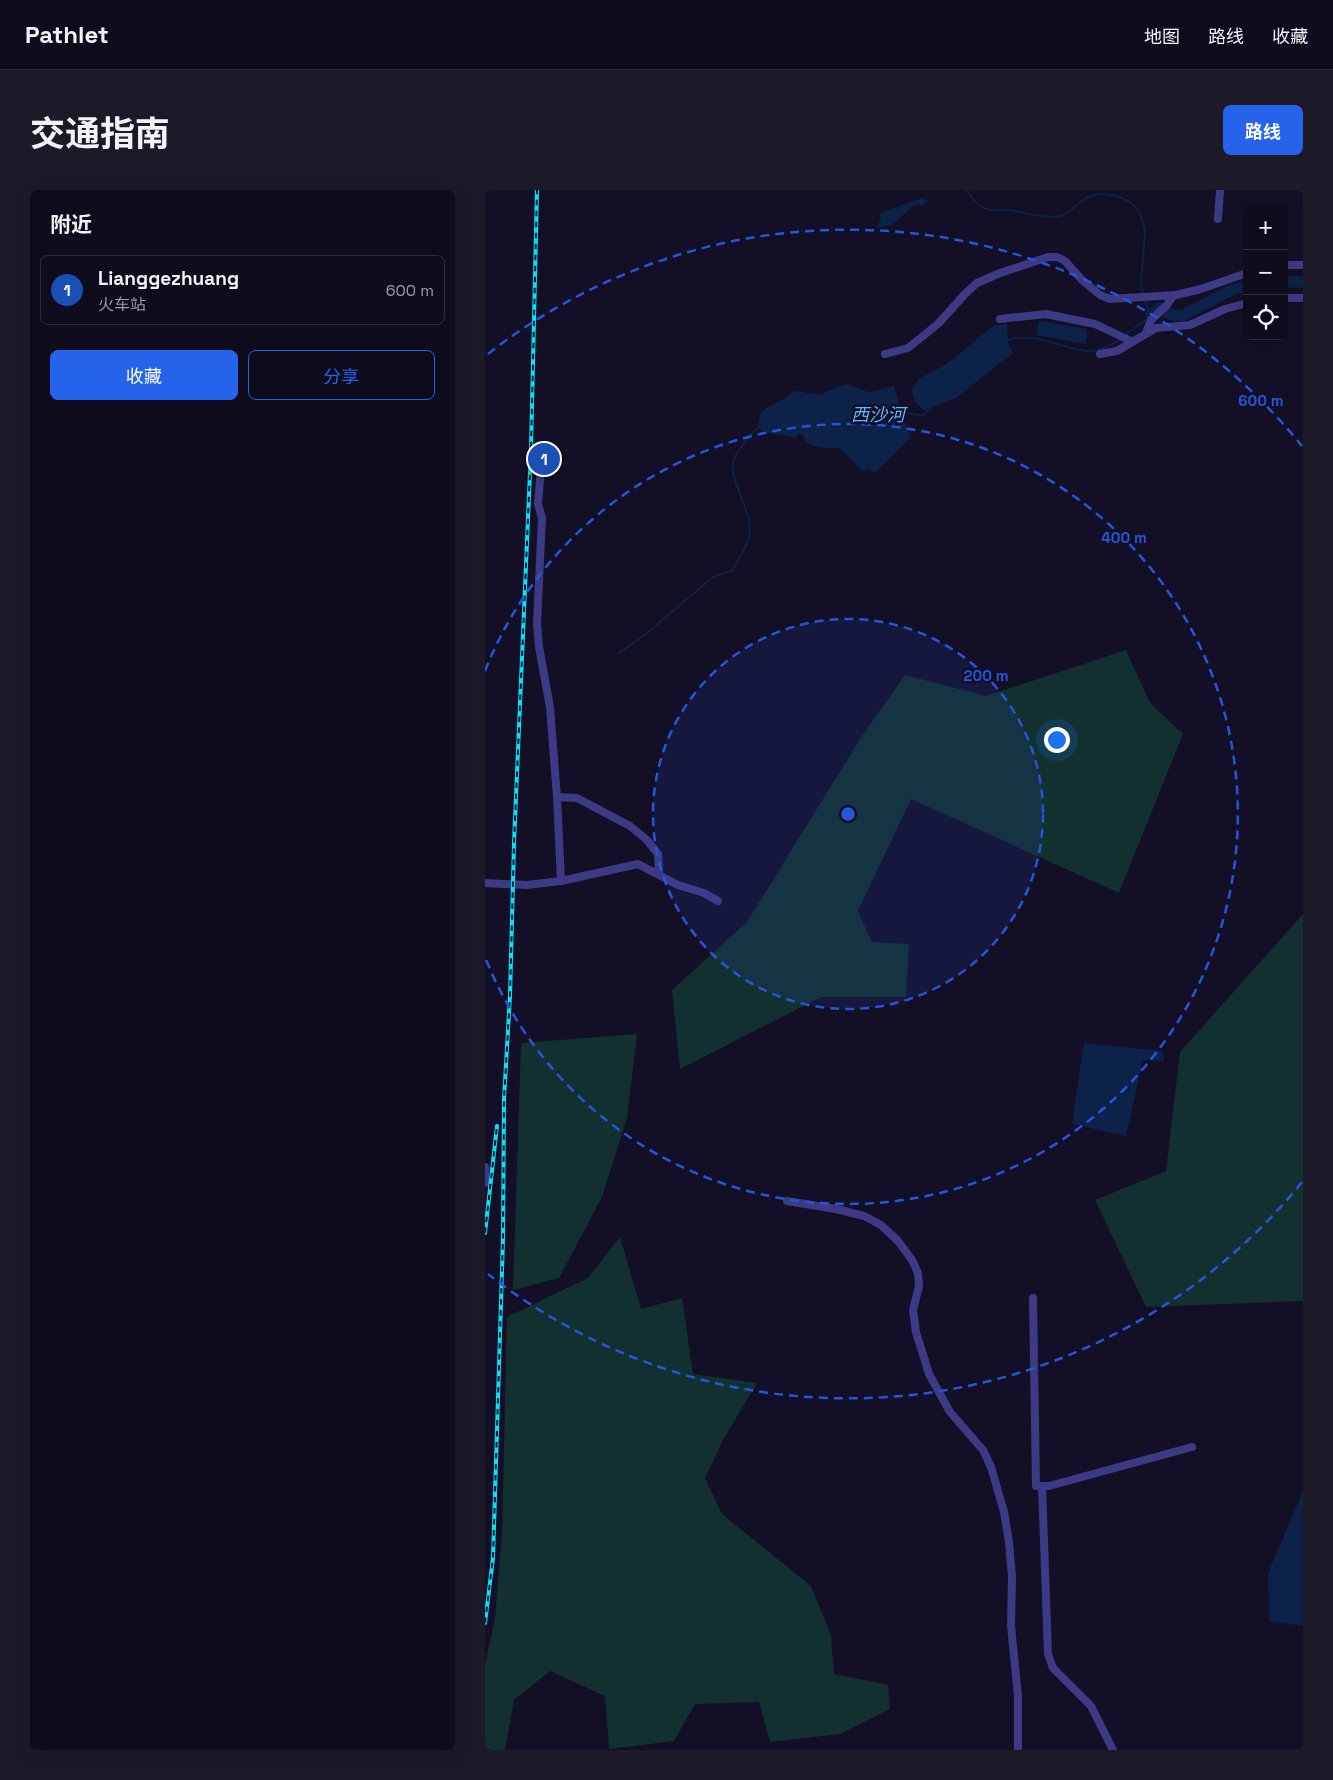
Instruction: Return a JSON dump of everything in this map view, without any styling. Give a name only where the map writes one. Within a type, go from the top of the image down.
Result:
[{"type":"street","points":[[1218,219],[1220,190]]},
{"type":"street","points":[[885,354],[909,348],[939,324],[977,283],[1048,257],[1057,257],[1065,260],[1082,280],[1100,295],[1110,299],[1174,295],[1201,289],[1243,273]]},
{"type":"street","points":[[1288,264],[1303,265]]},
{"type":"street","points":[[1146,334],[1151,320],[1166,306],[1174,295]]},
{"type":"street","points":[[1288,298],[1303,298]]},
{"type":"street","points":[[1100,354],[1117,351],[1131,341],[1156,328],[1190,325],[1225,309],[1243,304]]},
{"type":"street","points":[[1000,319],[1046,314],[1095,324],[1131,341]]},
{"type":"street","points":[[540,479],[539,504],[542,518],[537,624],[539,647],[550,707],[561,881]]},
{"type":"street","points":[[557,797],[577,798],[630,826],[647,840],[657,854],[659,873]]},
{"type":"street","points":[[485,883],[527,885],[561,881],[638,864],[659,873],[678,885],[704,893],[718,902]]},
{"type":"street","points":[[485,1167],[485,1183]]},
{"type":"street","points":[[787,1201],[836,1209],[864,1216],[881,1225],[899,1241],[918,1273],[919,1286],[913,1310],[916,1332],[929,1374],[950,1412],[983,1450],[991,1467],[1004,1512],[1009,1542],[1011,1626],[1018,1696],[1018,1750]]},
{"type":"street","points":[[1033,1298],[1036,1486],[1049,1486],[1191,1447]]},
{"type":"street","points":[[1043,1486],[1048,1654],[1053,1668],[1091,1706],[1113,1750]]},
{"type":"green space","points":[[1126,650],[1150,703],[1183,734],[1119,893],[911,799],[858,911],[872,942],[909,944],[906,997],[821,997],[680,1069],[672,990],[747,922],[860,739],[905,675],[986,696]]},
{"type":"green space","points":[[1303,914],[1303,1301],[1146,1307],[1095,1200],[1166,1171],[1180,1052]]},
{"type":"green space","points":[[637,1034],[627,1118],[602,1197],[559,1278],[513,1290],[521,1043]]},
{"type":"green space","points":[[620,1237],[641,1309],[682,1298],[693,1374],[757,1383],[723,1440],[705,1478],[722,1514],[811,1586],[831,1635],[834,1674],[888,1685],[890,1709],[840,1734],[770,1742],[759,1702],[695,1704],[674,1741],[609,1749],[605,1696],[550,1671],[514,1700],[505,1750],[485,1750],[485,1665],[495,1618],[502,1534],[507,1317],[588,1278]]},
{"type":"water","points":[[923,198],[928,201],[923,205],[914,205],[892,225],[876,228],[881,219],[879,213]]},
{"type":"water","points":[[1039,321],[1087,329],[1086,344],[1036,335]]},
{"type":"water","points":[[1007,324],[1008,343],[1013,353],[956,398],[924,410],[916,403],[911,390],[919,379],[948,363],[993,326]]},
{"type":"water","points":[[847,384],[869,392],[894,386],[910,438],[877,471],[872,472],[870,469],[862,471],[840,448],[809,444],[805,442],[804,436],[799,433],[796,438],[763,432],[758,427],[761,412],[795,391],[820,395]]},
{"type":"water","points":[[1084,1043],[1163,1051],[1164,1061],[1143,1060],[1126,1136],[1072,1124]]},
{"type":"water","points":[[1303,1491],[1303,1626],[1269,1621],[1268,1573]]},
{"type":"waterway","points":[[967,190],[977,203],[989,210],[1008,210],[1048,217],[1065,215],[1083,200],[1092,196],[1107,195],[1128,201],[1138,210],[1145,229],[1141,284],[1143,294]]},
{"type":"waterway","name":"西沙河","points":[[1288,282],[1303,282]]},
{"type":"waterway","name":"西沙河","points":[[1151,315],[1160,308],[1172,315],[1181,316],[1232,290],[1243,287]]},
{"type":"waterway","name":"西沙河","points":[[1124,336],[1151,315],[1144,298]]},
{"type":"waterway","name":"西沙河","points":[[1008,340],[1018,338],[1038,339],[1078,350],[1092,351],[1105,348],[1121,339]]},
{"type":"waterway","name":"西沙河","points":[[900,411],[924,415],[930,407]]},
{"type":"waterway","name":"西沙河","points":[[619,653],[646,634],[713,577],[732,571],[746,546],[750,529],[747,513],[734,478],[733,463],[736,454],[746,440],[760,426]]},
{"type":"railway","points":[[485,1623],[493,1558],[503,1238],[504,1099],[510,996],[514,843],[531,449],[537,190]]},
{"type":"railway","points":[[485,1233],[497,1126]]},
{"type":"place","name":"Lianggezhuang","points":[[544,459]]}]
